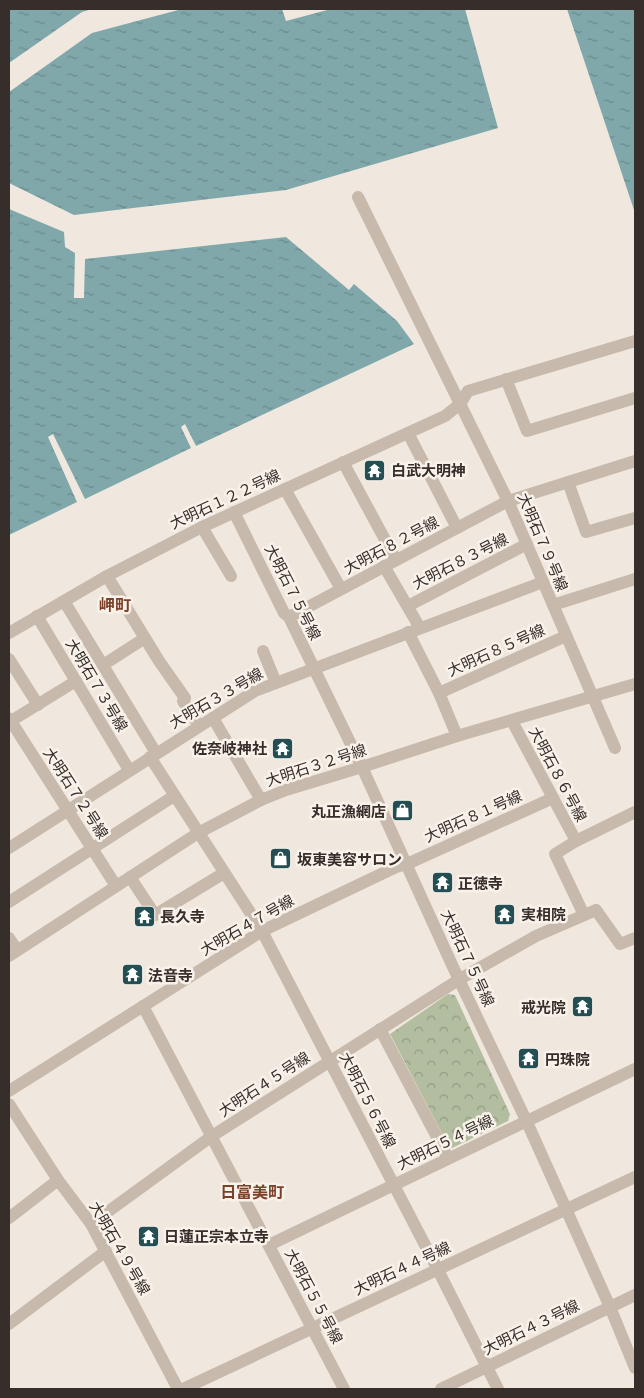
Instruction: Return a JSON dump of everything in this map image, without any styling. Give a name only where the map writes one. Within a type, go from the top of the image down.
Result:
[{"type":"street","name":"大明石７９号線","points":[[358,197],[508,501],[615,748]]},
{"type":"street","name":"大明石１２２号線","points":[[9,633],[107,576],[202,527],[445,416],[460,404],[468,391],[635,341]]},
{"type":"street","points":[[506,380],[527,431],[635,398]]},
{"type":"street","points":[[408,433],[457,528]]},
{"type":"street","name":"大明石８２号線","points":[[289,617],[508,501],[635,461]]},
{"type":"street","points":[[344,462],[408,606],[414,630],[457,736]]},
{"type":"street","points":[[568,482],[586,532],[635,518]]},
{"type":"street","points":[[285,489],[341,589]]},
{"type":"street","name":"大明石７５号線","points":[[234,512],[284,612],[289,617],[362,767],[526,1120],[610,1307],[635,1368]]},
{"type":"street","points":[[202,527],[230,576]]},
{"type":"street","name":"大明石８３号線","points":[[408,606],[527,544]]},
{"type":"street","points":[[107,576],[184,698],[183,701],[199,726]]},
{"type":"street","points":[[553,605],[635,579]]},
{"type":"street","name":"大明石３３号線","points":[[9,847],[254,691],[543,582]]},
{"type":"street","name":"大明石５６号線","points":[[64,601],[103,665],[174,796],[262,931],[498,1389]]},
{"type":"street","name":"大明石７３号線","points":[[37,616],[129,770]]},
{"type":"street","name":"大明石８５号線","points":[[439,693],[566,636]]},
{"type":"street","points":[[103,665],[145,638]]},
{"type":"street","points":[[262,652],[276,683]]},
{"type":"street","points":[[9,659],[38,705]]},
{"type":"street","points":[[10,720],[76,681]]},
{"type":"street","name":"大明石３２号線","points":[[13,953],[198,833],[261,800],[286,790],[457,736],[635,684]]},
{"type":"street","points":[[213,718],[261,800]]},
{"type":"street","name":"大明石７２号線","points":[[10,720],[116,886]]},
{"type":"street","name":"大明石８６号線","points":[[512,721],[576,841]]},
{"type":"street","points":[[9,902],[174,796]]},
{"type":"street","name":"大明石８１号線","points":[[407,864],[553,798]]},
{"type":"street","points":[[635,812],[576,841],[555,854],[584,915],[596,910],[620,944],[635,938]]},
{"type":"street","name":"大明石４７号線","points":[[9,1092],[262,931],[396,867],[407,864]]},
{"type":"street","points":[[130,877],[155,915],[224,873]]},
{"type":"street","name":"大明石４５号線","points":[[91,1224],[212,1136],[380,1029],[460,979],[536,936],[584,915]]},
{"type":"street","points":[[9,938],[13,953]]},
{"type":"street","name":"大明石５５号線","points":[[143,1006],[344,1389]]},
{"type":"street","points":[[380,1029],[448,1158]]},
{"type":"street","name":"大明石５４号線","points":[[269,1245],[635,1069]]},
{"type":"street","name":"大明石４９号線","points":[[9,1104],[58,1180],[91,1224],[178,1389]]},
{"type":"street","name":"大明石４４号線","points":[[183,1389],[635,1177]]},
{"type":"street","points":[[9,1218],[58,1180]]},
{"type":"street","points":[[9,1324],[106,1251]]},
{"type":"street","name":"大明石４３号線","points":[[441,1389],[635,1295]]},
{"type":"green space","points":[[448,994],[455,995],[510,1114],[508,1121],[452,1148],[448,1145],[390,1034]]},
{"type":"water","points":[[9,9],[92,9],[82,12],[9,63]]},
{"type":"water","points":[[182,9],[282,9],[286,21],[331,9],[465,9],[498,128],[286,190],[74,215],[9,183],[9,92],[92,33]]},
{"type":"water","points":[[567,9],[635,9],[635,213]]},
{"type":"water","points":[[9,209],[64,232],[65,247],[75,253],[74,298],[84,298],[85,259],[286,237],[349,290],[354,284],[397,321],[414,344],[196,446],[185,424],[181,427],[191,448],[85,499],[53,434],[48,437],[77,502],[9,535]]},
{"type":"place","name":"白武大明神","points":[[375,470]]},
{"type":"place","name":"佐奈岐神社","points":[[283,748]]},
{"type":"place","name":"丸正漁網店","points":[[402,811]]},
{"type":"place","name":"坂東美容サロン","points":[[281,859]]},
{"type":"place","name":"正徳寺","points":[[442,883]]},
{"type":"place","name":"実相院","points":[[505,914]]},
{"type":"place","name":"長久寺","points":[[144,916]]},
{"type":"place","name":"法音寺","points":[[132,975]]},
{"type":"place","name":"戒光院","points":[[582,1007]]},
{"type":"place","name":"円珠院","points":[[529,1059]]},
{"type":"place","name":"日蓮正宗本立寺","points":[[148,1236]]},
{"type":"district","name":"岬町","points":[[115,605]]},
{"type":"district","name":"日富美町","points":[[252,1192]]}]
